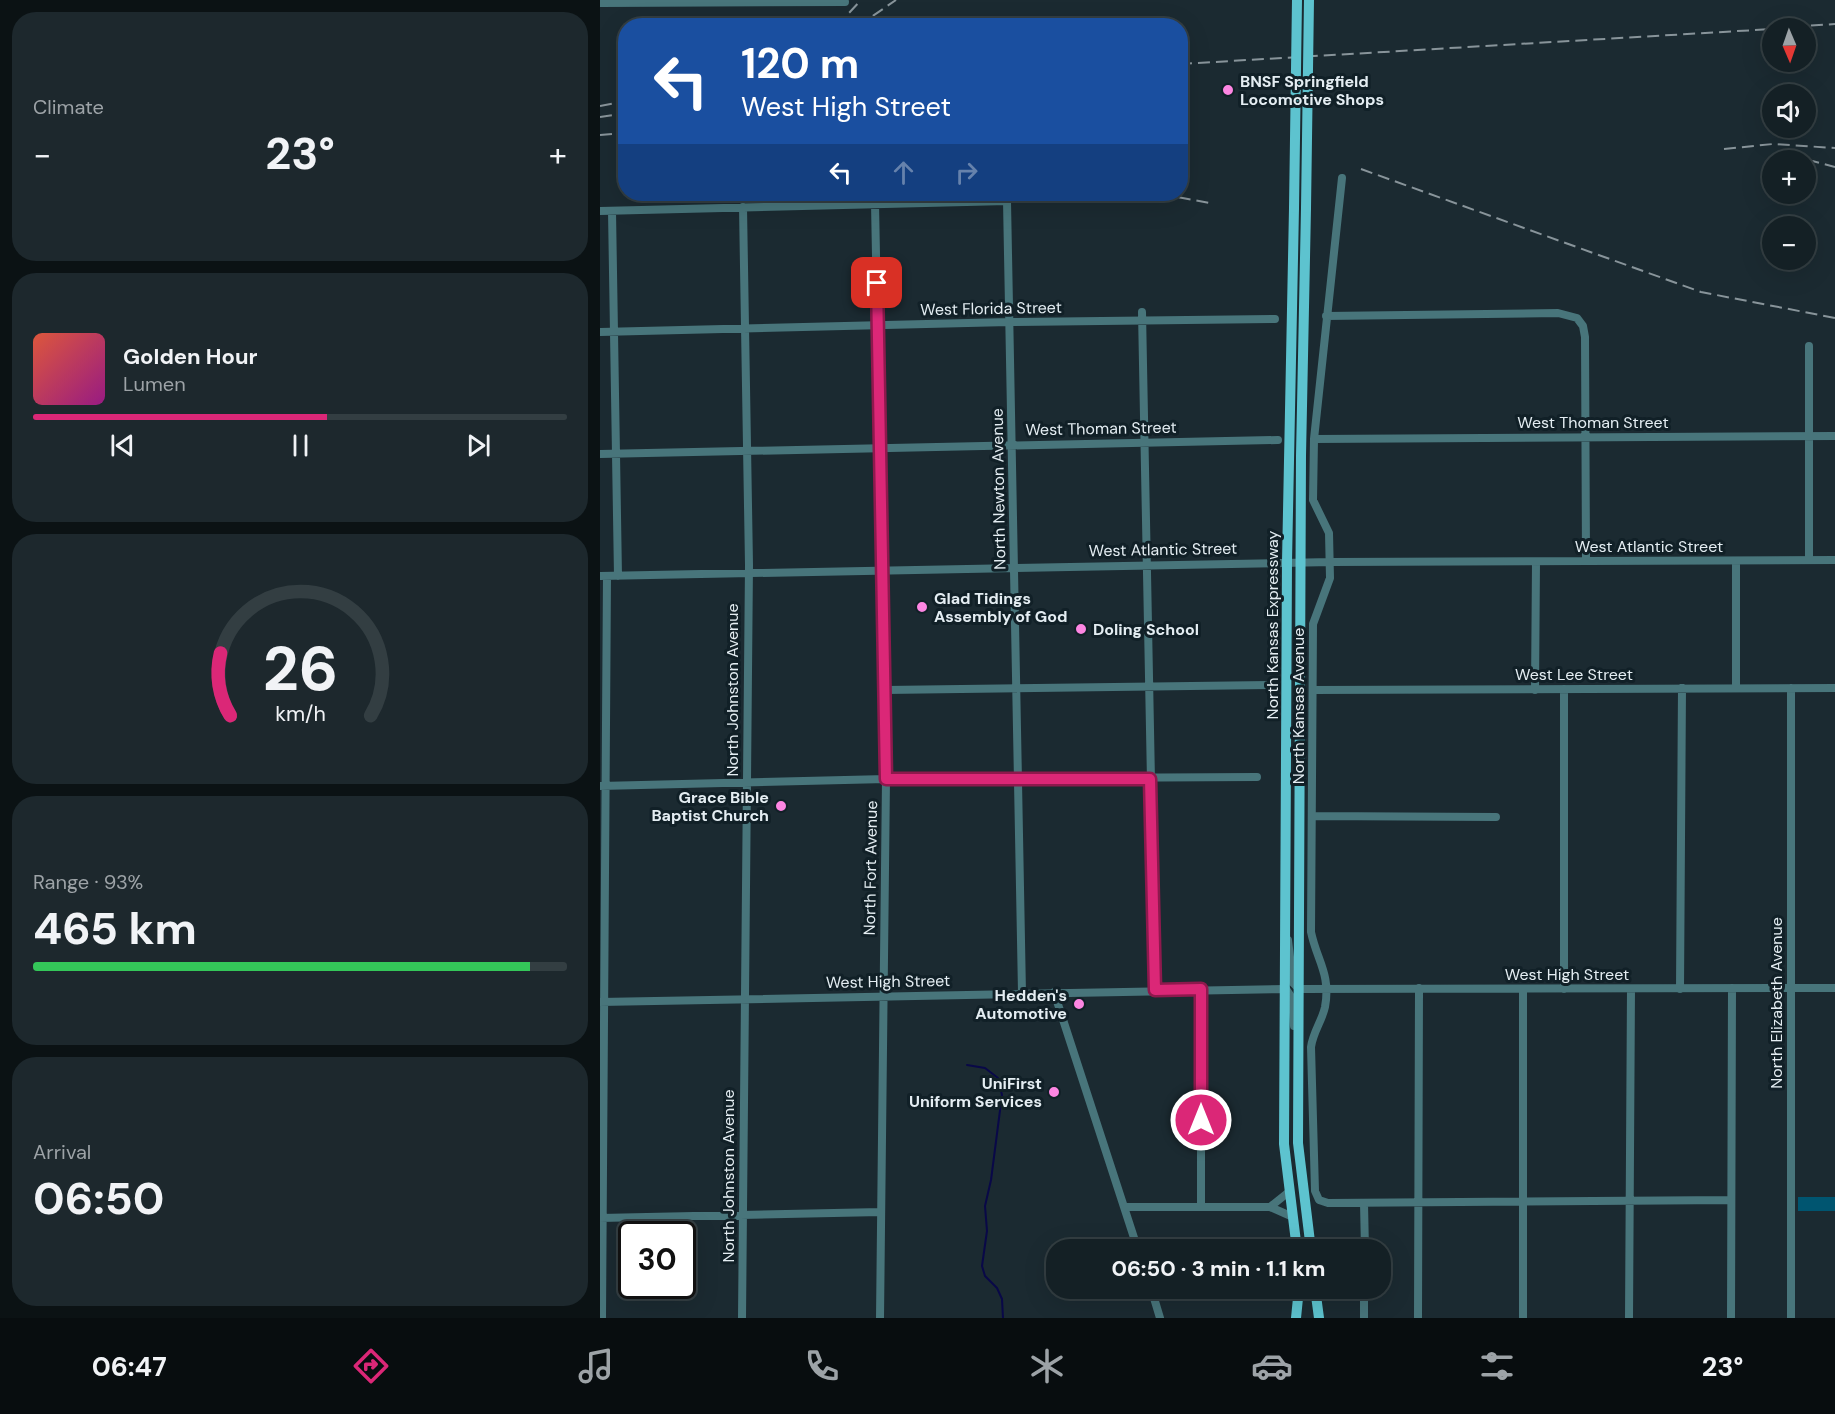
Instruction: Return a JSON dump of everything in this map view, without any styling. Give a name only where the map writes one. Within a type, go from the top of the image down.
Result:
[{"type":"main road","name":"North Kansas Expressway","points":[[1296,1239],[1284,1144],[1287,562],[1298,0]]},
{"type":"main road","name":"North Kansas Expressway","points":[[1309,0],[1301,562],[1298,1143],[1310,1239]]},
{"type":"main road","points":[[1296,1318],[1299,1299]]},
{"type":"main road","points":[[1301,1299],[1303,1318]]},
{"type":"main road","points":[[1316,1299],[1319,1318]]},
{"type":"street","points":[[606,2],[845,2]]},
{"type":"street","name":"North Kansas Avenue","points":[[1342,178],[1314,439],[1313,500],[1329,532],[1330,561],[1329,586],[1314,615],[1311,932],[1324,967],[1326,989],[1324,1008],[1314,1029],[1311,1047],[1312,1136],[1315,1191],[1319,1200],[1328,1203],[1364,1203]]},
{"type":"street","name":"North Newton Avenue","points":[[875,203],[1007,201],[1022,993]]},
{"type":"street","points":[[600,211],[875,203]]},
{"type":"street","name":"North Fort Avenue","points":[[875,203],[884,570],[886,779],[880,1318]]},
{"type":"street","name":"North Johnston Avenue","points":[[742,1318],[748,451],[743,207]]},
{"type":"street","points":[[612,211],[618,576]]},
{"type":"street","points":[[1142,312],[1155,990]]},
{"type":"street","points":[[1326,316],[1558,313],[1577,318],[1583,327],[1585,337],[1586,561]]},
{"type":"street","name":"West Florida Street","points":[[600,332],[1009,322],[1275,319]]},
{"type":"street","points":[[1809,346],[1809,561]]},
{"type":"street","name":"West Thoman Street","points":[[1314,439],[1835,436]]},
{"type":"street","name":"West Thoman Street","points":[[600,454],[1278,440]]},
{"type":"street","name":"West Atlantic Street","points":[[603,576],[1330,561],[1835,560]]},
{"type":"street","points":[[1736,561],[1736,688]]},
{"type":"street","points":[[1535,690],[1536,562]]},
{"type":"street","points":[[602,1318],[603,576]]},
{"type":"street","points":[[885,690],[1269,685]]},
{"type":"street","points":[[1680,989],[1682,688]]},
{"type":"street","name":"North Elizabeth Avenue","points":[[1791,688],[1791,1318]]},
{"type":"street","name":"West Lee Street","points":[[1313,690],[1835,688]]},
{"type":"street","points":[[1564,689],[1564,989]]},
{"type":"street","points":[[603,786],[886,779],[1257,777]]},
{"type":"street","points":[[1312,816],[1496,817]]},
{"type":"street","points":[[1286,932],[1293,983],[1299,989]]},
{"type":"street","points":[[1418,1318],[1419,988]]},
{"type":"street","points":[[1731,1318],[1732,988]]},
{"type":"street","name":"West High Street","points":[[1299,989],[1835,988]]},
{"type":"street","points":[[1201,989],[1201,1207]]},
{"type":"street","points":[[1286,989],[1292,998],[1299,1046]]},
{"type":"street","name":"West High Street","points":[[602,1002],[1286,989]]},
{"type":"street","points":[[1629,1318],[1631,989]]},
{"type":"street","points":[[1523,1318],[1524,990]]},
{"type":"street","points":[[1054,992],[1135,1239]]},
{"type":"street","points":[[1270,1206],[1290,1191]]},
{"type":"street","points":[[1365,1239],[1364,1203],[1731,1200]]},
{"type":"street","points":[[1125,1207],[1270,1206],[1293,1217]]},
{"type":"street","points":[[601,1218],[881,1212]]},
{"type":"street","points":[[1154,1299],[1160,1318]]},
{"type":"street","points":[[1364,1299],[1364,1318]]},
{"type":"shaded area","points":[[1798,1197],[1835,1197],[1835,1211],[1798,1211]]},
{"type":"waterway","points":[[967,1065],[985,1068],[998,1078],[1002,1095],[991,1180],[985,1206],[987,1231],[982,1266],[985,1276],[997,1288],[1002,1299],[1003,1318]]},
{"type":"railway","points":[[844,18],[861,0]]},
{"type":"railway","points":[[870,18],[896,0]]},
{"type":"railway","points":[[1816,25],[1835,24]]},
{"type":"railway","points":[[1188,64],[1762,30]]},
{"type":"railway","points":[[600,106],[618,103]]},
{"type":"railway","points":[[600,117],[618,114]]},
{"type":"railway","points":[[600,135],[618,134]]},
{"type":"railway","points":[[1724,149],[1773,144],[1835,148]]},
{"type":"railway","points":[[1816,162],[1835,167]]},
{"type":"railway","points":[[1361,169],[1701,292],[1835,318]]},
{"type":"railway","points":[[1188,199],[1210,203]]},
{"type":"place","name":"BNSF Springfield Locomotive Shops","points":[[1228,90]]},
{"type":"place","name":"Glad Tidings Assembly of God","points":[[922,607]]},
{"type":"place","name":"Doling School","points":[[1081,629]]},
{"type":"place","name":"Grace Bible Baptist Church","points":[[781,806]]},
{"type":"place","name":"Hedden's Automotive","points":[[1079,1004]]},
{"type":"place","name":"UniFirst Uniform Services","points":[[1054,1092]]},
{"type":"route","points":[[877,283],[886,779],[892,781],[1150,779],[1155,990],[1201,989],[1201,1120]]}]
